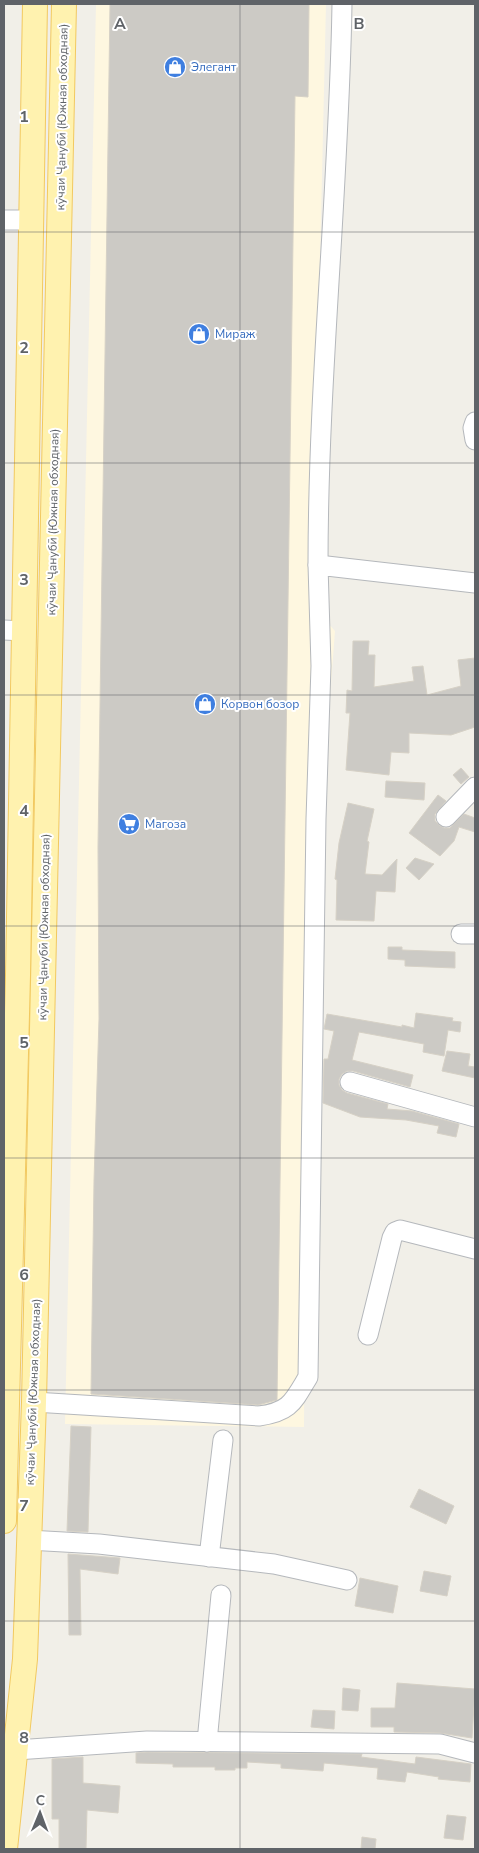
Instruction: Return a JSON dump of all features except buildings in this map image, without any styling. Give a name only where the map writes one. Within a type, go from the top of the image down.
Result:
[{"type":"main road","name":"кӯчаи Ҷанубӣ (Южная обходная)","points":[[4,1521],[18,975],[14,630],[32,220],[35,4]]},
{"type":"main road","name":"кӯчаи Ҷанубӣ (Южная обходная)","points":[[5,1849],[25,1659],[34,1402],[64,4]]},
{"type":"street","points":[[34,1402],[259,1416],[274,1414],[284,1410],[294,1399],[308,1377],[316,819],[321,666],[318,520],[323,368],[340,98],[342,4]]},
{"type":"street","points":[[4,220],[32,220]]},
{"type":"street","points":[[475,422],[475,440]]},
{"type":"street","points":[[318,565],[475,583]]},
{"type":"street","points":[[446,817],[475,787]]},
{"type":"street","points":[[350,1082],[475,1118]]},
{"type":"street","points":[[368,1335],[395,1232],[400,1230],[475,1249]]},
{"type":"street","points":[[209,1557],[223,1440]]},
{"type":"street","points":[[28,1540],[99,1544],[274,1564],[347,1580]]},
{"type":"street","points":[[207,1742],[221,1595]]},
{"type":"street","points":[[16,1750],[147,1741],[440,1744],[475,1753]]},
{"type":"shaded area","name":"Корвон бозор","points":[[96,4],[326,4],[312,605],[335,631],[324,776],[305,1257],[304,1427],[65,1424]]},
{"type":"place","name":"Элегант","points":[[175,67]]},
{"type":"place","name":"Мираж","points":[[199,334]]},
{"type":"place","name":"Корвон бозор","points":[[205,704]]},
{"type":"place","name":"Магоза","points":[[129,824]]}]
